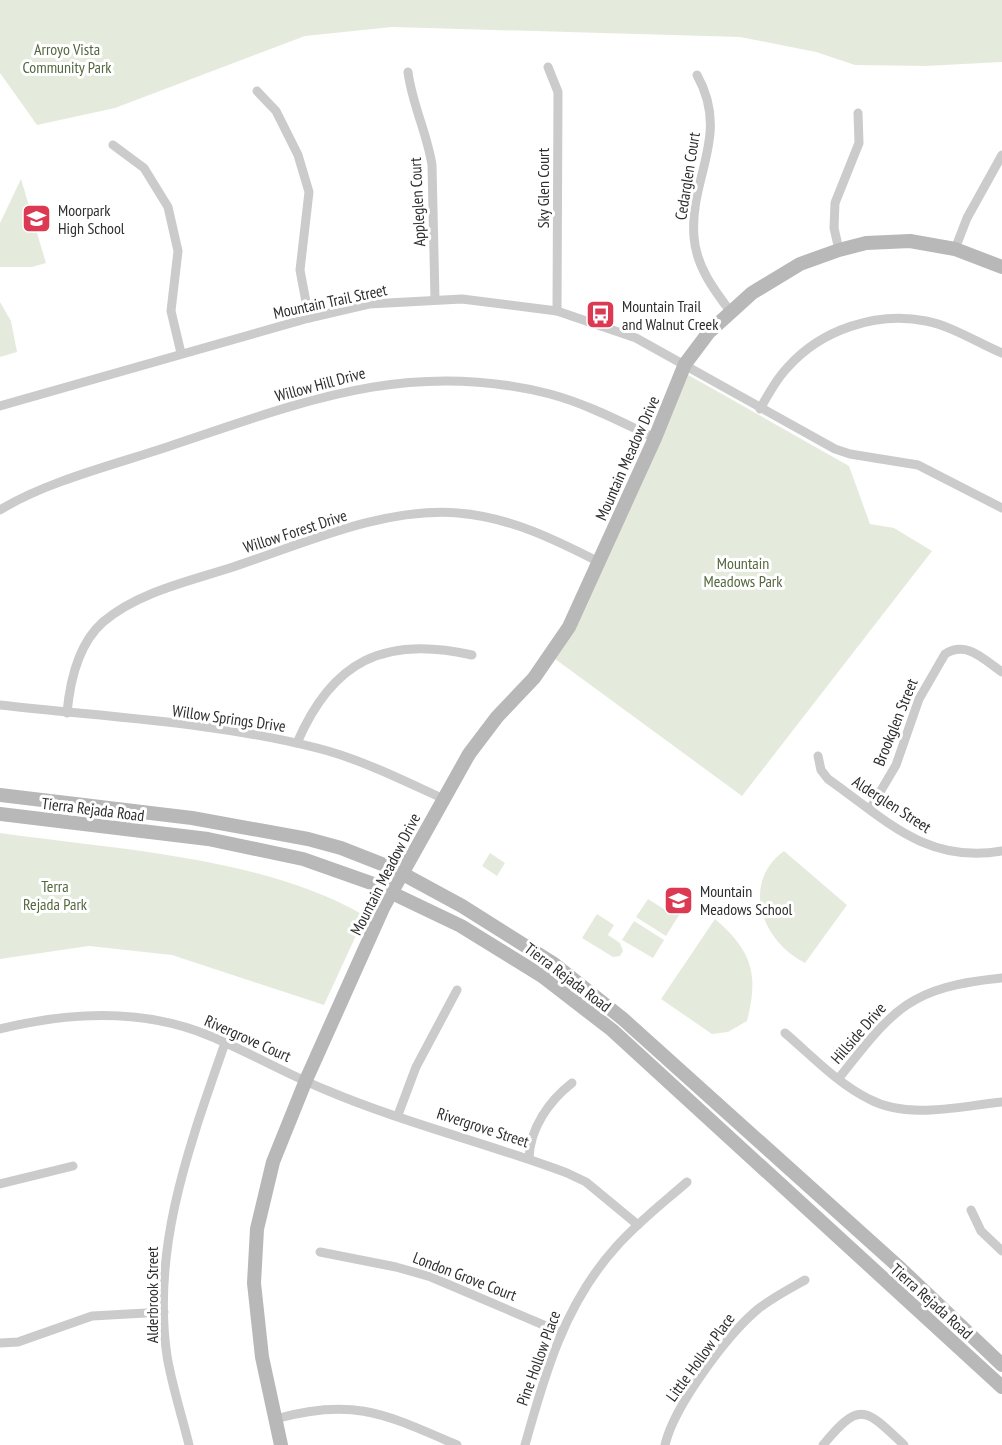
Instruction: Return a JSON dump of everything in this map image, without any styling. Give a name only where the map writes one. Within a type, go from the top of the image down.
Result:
[{"type":"main road","name":"Mountain Meadow Drive","points":[[281,1445],[256,1322],[257,1229],[273,1162],[306,1080],[391,893],[469,754],[489,726],[534,678],[551,656],[577,613],[686,364],[709,332],[730,311],[769,281],[800,264],[839,250],[866,243],[910,241],[955,249],[1002,267]]},
{"type":"main road","name":"Tierra Rejada Road","points":[[0,795],[271,831],[341,848],[403,874],[500,928],[589,991],[901,1269],[1002,1365]]},
{"type":"main road","name":"Tierra Rejada Road","points":[[0,814],[249,847],[303,859],[391,893],[461,926],[520,961],[612,1030],[1002,1388]]},
{"type":"street","name":"Sky Glen Court","points":[[548,67],[558,92],[557,311]]},
{"type":"street","name":"Appleglen Court","points":[[408,72],[412,101],[427,142],[432,165],[435,299]]},
{"type":"street","name":"Cedarglen Court","points":[[697,75],[709,101],[710,143],[696,198],[694,239],[705,274],[730,311]]},
{"type":"street","points":[[257,91],[276,111],[298,155],[309,192],[300,270],[309,318]]},
{"type":"street","points":[[839,250],[834,228],[835,203],[859,143],[858,113]]},
{"type":"street","points":[[113,145],[144,168],[168,207],[178,251],[171,311],[181,353]]},
{"type":"street","points":[[955,249],[967,218],[1002,155]]},
{"type":"street","name":"Mountain Trail Street","points":[[0,406],[181,353],[369,304],[435,299],[496,302],[557,311],[636,338],[835,449],[850,454],[918,465],[1002,508]]},
{"type":"street","points":[[760,409],[788,367],[808,348],[842,329],[865,322],[910,319],[927,321],[1002,353]]},
{"type":"street","name":"Willow Hill Drive","points":[[0,510],[30,495],[90,473],[299,403],[334,393],[393,382],[423,380],[491,383],[551,395],[600,412],[655,438]]},
{"type":"street","name":"Willow Forest Drive","points":[[67,713],[72,681],[87,640],[104,621],[120,610],[156,593],[342,531],[396,517],[457,513],[514,524],[558,541],[599,562]]},
{"type":"street","points":[[297,743],[308,718],[329,686],[360,662],[393,651],[418,648],[472,655]]},
{"type":"street","name":"Brookglen Street","points":[[870,809],[896,765],[914,710],[940,659],[952,650],[972,650],[1002,672]]},
{"type":"street","name":"Willow Springs Drive","points":[[0,705],[199,727],[297,743],[369,765],[444,798]]},
{"type":"street","name":"Alderglen Street","points":[[818,756],[828,779],[900,831],[946,852],[975,855],[1002,851]]},
{"type":"street","name":"Hillside Drive","points":[[839,1078],[865,1045],[905,1005],[934,989],[1002,978]]},
{"type":"street","points":[[398,1115],[416,1067],[457,990]]},
{"type":"street","name":"Rivergrove Court","points":[[0,1029],[47,1018],[110,1015],[160,1021],[210,1035],[306,1080]]},
{"type":"street","points":[[785,1033],[839,1078],[870,1100],[905,1110],[1002,1102]]},
{"type":"street","name":"Alderbrook Street","points":[[189,1445],[168,1359],[164,1312],[165,1254],[173,1208],[225,1043]]},
{"type":"street","name":"Rivergrove Street","points":[[306,1080],[398,1115],[529,1158],[586,1182],[638,1226]]},
{"type":"street","points":[[529,1158],[529,1146],[546,1109],[556,1095],[572,1083]]},
{"type":"street","points":[[0,1184],[73,1166]]},
{"type":"street","name":"Pine Hollow Place","points":[[525,1445],[560,1332],[603,1263],[638,1226],[687,1182]]},
{"type":"street","points":[[971,1210],[981,1231],[1002,1251]]},
{"type":"street","name":"London Grove Court","points":[[320,1252],[396,1267],[431,1277],[560,1332]]},
{"type":"street","name":"Little Hollow Place","points":[[665,1445],[680,1408],[738,1328],[760,1308],[805,1280]]},
{"type":"street","points":[[0,1343],[18,1342],[92,1316],[164,1312]]},
{"type":"street","points":[[275,1419],[320,1408],[357,1409],[381,1414],[457,1445]]},
{"type":"street","points":[[823,1445],[846,1419],[860,1413],[870,1415],[880,1422],[904,1445]]},
{"type":"green space","name":"Arroyo Vista Community Park","points":[[0,0],[1002,0],[1002,62],[925,66],[855,65],[816,52],[740,37],[392,27],[305,36],[115,108],[37,125],[0,73]]},
{"type":"green space","points":[[21,179],[46,263],[32,267],[0,267],[0,223]]},
{"type":"green space","points":[[0,302],[11,321],[17,352],[0,357]]},
{"type":"green space","name":"Mountain Meadows Park","points":[[683,372],[849,466],[870,524],[894,528],[932,551],[742,796],[551,656]]},
{"type":"green space","name":"Terra Rejada Park","points":[[0,833],[188,858],[236,868],[282,880],[326,896],[365,916],[324,1005],[172,955],[89,946],[0,959]]},
{"type":"green space","points":[[784,851],[847,905],[805,963],[777,941],[762,911],[760,895],[763,879],[771,864]]},
{"type":"green space","points":[[490,853],[505,863],[497,876],[482,866]]},
{"type":"green space","points":[[648,899],[667,911],[674,901],[684,907],[666,936],[636,917]]},
{"type":"green space","points":[[597,914],[614,925],[608,935],[620,943],[623,951],[620,956],[613,957],[582,938]]},
{"type":"green space","points":[[715,919],[745,953],[752,977],[752,990],[747,1021],[728,1032],[712,1034],[661,999]]},
{"type":"green space","points":[[634,921],[664,940],[653,958],[622,940]]},
{"type":"place","name":"Moorpark High School","points":[[37,219]]},
{"type":"place","name":"Mountain Trail and Walnut Creek","points":[[601,315]]},
{"type":"place","name":"Mountain Meadows School","points":[[679,900]]}]
